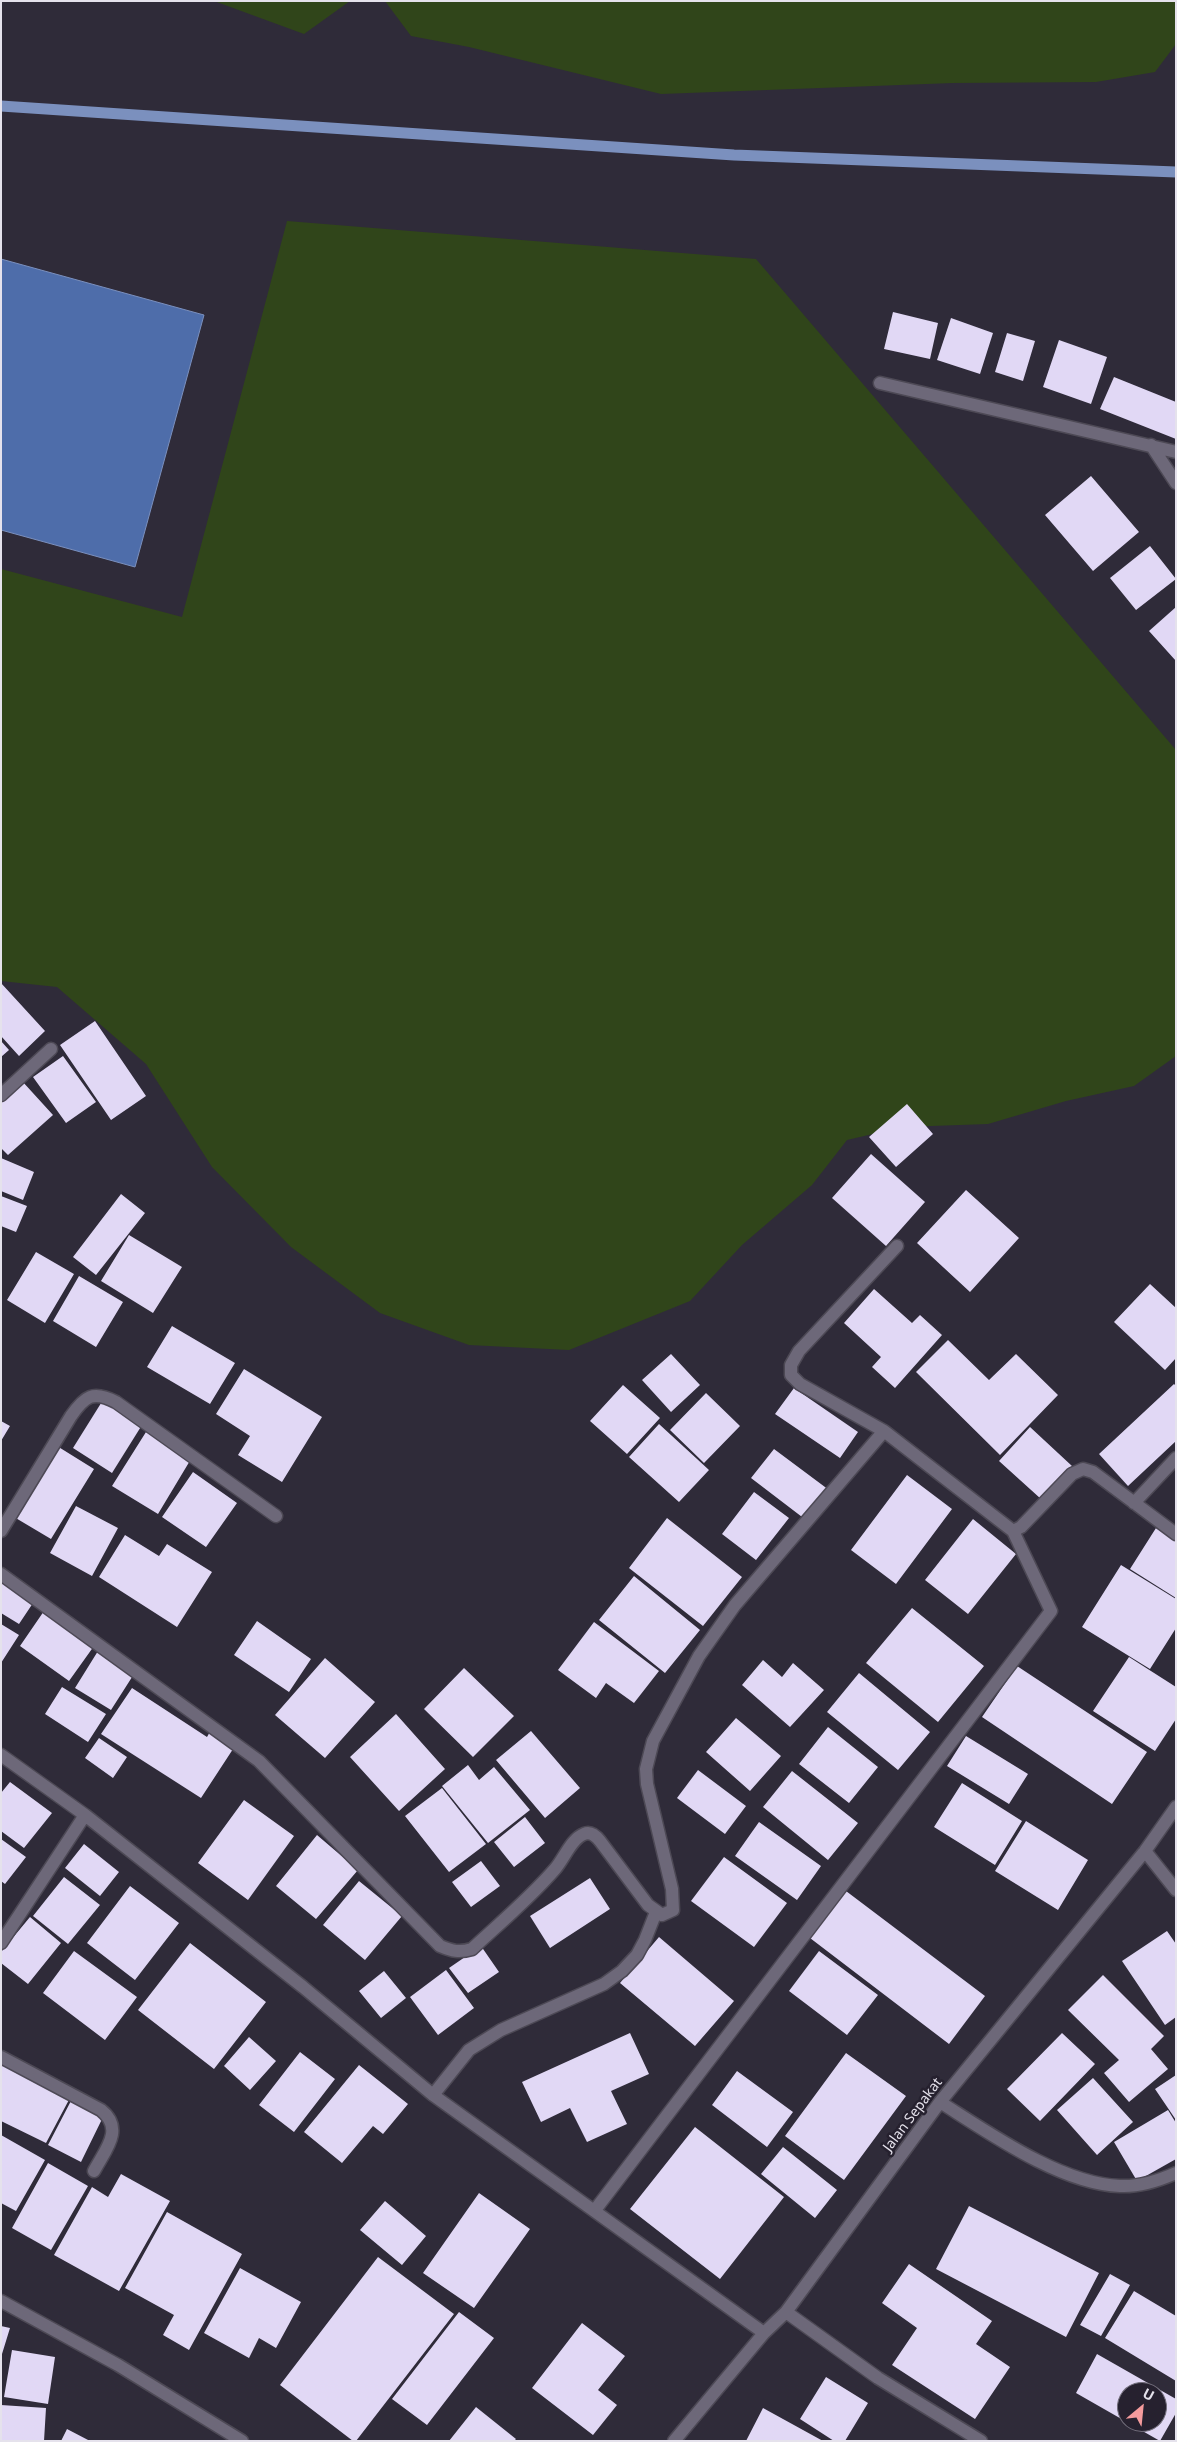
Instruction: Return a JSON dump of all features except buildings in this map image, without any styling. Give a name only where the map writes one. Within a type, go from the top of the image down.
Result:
[{"type":"street","points":[[880,383],[1176,452]]},
{"type":"street","points":[[1151,445],[1176,483]]},
{"type":"street","points":[[1,1095],[51,1049]]},
{"type":"street","points":[[594,2210],[1050,1611],[1013,1531],[884,1431],[800,1384],[791,1375],[790,1370],[794,1358],[800,1350],[897,1246]]},
{"type":"street","points":[[1,1531],[71,1416],[81,1402],[98,1395],[116,1402],[276,1516]]},
{"type":"street","points":[[1,1574],[259,1761],[440,1946],[451,1951],[461,1952],[472,1949],[546,1880],[578,1838],[585,1833],[595,1836],[648,1905],[662,1915],[670,1912],[674,1906],[674,1901],[647,1784],[646,1769],[653,1741],[699,1656],[730,1612],[884,1431]]},
{"type":"street","points":[[1134,1503],[1176,1458]]},
{"type":"street","points":[[1013,1531],[1021,1527],[1072,1474],[1083,1469],[1093,1472],[1176,1534]]},
{"type":"street","points":[[1,1755],[85,1815],[303,1987],[433,2095],[764,2333]]},
{"type":"street","name":"Jalan Sepakat","points":[[674,2441],[764,2333],[786,2312],[940,2102],[1145,1851],[1176,1807]]},
{"type":"street","points":[[1,1943],[85,1815]]},
{"type":"street","points":[[1145,1851],[1176,1890]]},
{"type":"street","points":[[433,2095],[469,2050],[502,2030],[604,1984],[622,1972],[637,1956],[656,1912]]},
{"type":"street","points":[[1,2057],[109,2116],[114,2129],[112,2137],[94,2172]]},
{"type":"street","points":[[940,2102],[1004,2142],[1083,2179],[1120,2186],[1139,2185],[1157,2181],[1176,2173]]},
{"type":"street","points":[[1,2301],[118,2365],[242,2441]]},
{"type":"street","points":[[786,2312],[878,2378],[981,2441]]},
{"type":"green space","points":[[214,1],[350,1],[304,34]]},
{"type":"green space","points":[[385,1],[1176,1],[1176,44],[1155,72],[1096,82],[953,83],[661,94],[469,47],[411,36]]},
{"type":"green space","points":[[287,221],[756,259],[1176,750],[1176,1056],[1134,1086],[1066,1101],[988,1124],[903,1127],[847,1140],[812,1185],[742,1245],[690,1301],[569,1350],[469,1345],[380,1313],[291,1247],[212,1167],[146,1064],[57,987],[1,981],[1,569],[182,617]]},
{"type":"water","points":[[1,259],[204,315],[135,567],[1,530]]},
{"type":"waterway","points":[[1,106],[734,155],[1176,172]]}]
